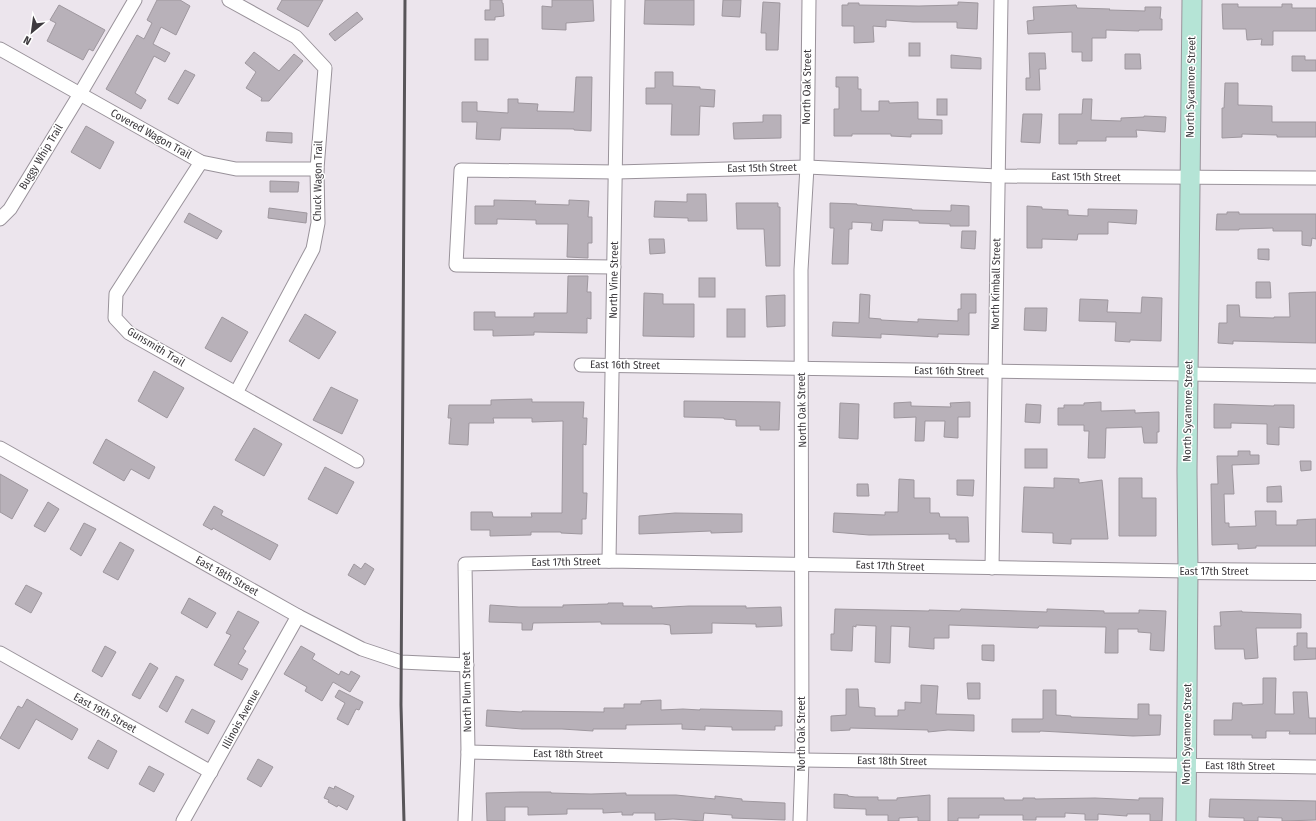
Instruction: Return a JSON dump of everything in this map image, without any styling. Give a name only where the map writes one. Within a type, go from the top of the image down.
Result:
[{"type":"main road","name":"North Sycamore Street","points":[[1186,821],[1188,374],[1192,0]]},
{"type":"street","points":[[80,94],[135,0]]},
{"type":"street","name":"Chuck Wagon Trail","points":[[229,0],[296,37],[325,68],[317,169],[318,222],[313,249],[236,393]]},
{"type":"street","name":"North Vine Street","points":[[609,561],[618,0]]},
{"type":"street","name":"North Oak Street","points":[[800,821],[802,760],[801,270],[806,167],[809,0]]},
{"type":"street","name":"North Kimball Street","points":[[992,568],[1001,0]]},
{"type":"street","name":"Covered Wagon Trail","points":[[0,49],[201,162],[236,169],[317,169]]},
{"type":"street","name":"Buggy Whip Trail","points":[[0,219],[10,209],[80,94]]},
{"type":"street","name":"Gunsmith Trail","points":[[201,162],[116,294],[115,318],[130,333],[357,461]]},
{"type":"street","name":"East 15th Street","points":[[614,267],[456,265],[461,170],[616,172],[806,167],[998,176],[1316,178]]},
{"type":"street","name":"East 16th Street","points":[[581,365],[1316,376]]},
{"type":"street","name":"East 18th Street","points":[[0,448],[298,616],[362,649],[401,662],[467,665]]},
{"type":"street","name":"East 17th Street","points":[[465,564],[609,561],[1316,572]]},
{"type":"street","name":"North Plum Street","points":[[465,564],[468,752],[465,821]]},
{"type":"street","name":"Illinois Avenue","points":[[183,821],[298,616]]},
{"type":"street","name":"East 19th Street","points":[[0,653],[211,772]]},
{"type":"street","name":"East 18th Street","points":[[468,752],[802,760],[1316,767]]},
{"type":"building","points":[[157,0],[180,0],[190,6],[176,35],[161,27],[153,44],[170,53],[165,62],[154,56],[135,93],[146,100],[141,109],[106,89],[137,35],[144,39],[152,23],[147,20]]},
{"type":"building","points":[[282,0],[323,0],[308,27],[277,9]]},
{"type":"building","points":[[490,0],[502,0],[504,16],[495,17],[495,20],[485,20],[485,10],[490,10]]},
{"type":"building","points":[[552,0],[593,0],[594,21],[566,23],[566,30],[542,29],[542,6],[552,7]]},
{"type":"building","points":[[645,0],[694,0],[694,25],[644,24]]},
{"type":"building","points":[[723,0],[741,0],[740,17],[722,16]]},
{"type":"building","points":[[763,2],[780,3],[778,50],[766,50],[766,33],[761,33]]},
{"type":"building","points":[[958,2],[978,3],[977,29],[957,28],[957,22],[913,22],[886,20],[886,27],[873,26],[874,42],[854,43],[854,26],[842,26],[842,5],[848,5],[848,3],[859,3],[859,5],[919,6],[958,5]]},
{"type":"building","points":[[1222,4],[1238,4],[1238,7],[1282,7],[1282,4],[1292,4],[1292,8],[1316,8],[1316,31],[1273,31],[1273,45],[1261,45],[1262,39],[1247,40],[1246,29],[1223,29]]},
{"type":"building","points":[[59,5],[105,30],[93,51],[89,49],[83,60],[47,41],[56,23],[50,20]]},
{"type":"building","points":[[1076,5],[1077,8],[1145,11],[1145,7],[1161,7],[1160,19],[1162,19],[1162,30],[1106,30],[1106,38],[1092,38],[1092,61],[1082,61],[1082,52],[1072,52],[1072,32],[1028,34],[1027,21],[1034,20],[1033,7]]},
{"type":"building","points":[[357,12],[363,19],[335,41],[329,34]]},
{"type":"building","points":[[475,39],[488,39],[488,60],[475,60]]},
{"type":"building","points":[[909,43],[920,43],[920,56],[909,56]]},
{"type":"building","points":[[254,52],[279,71],[294,54],[303,61],[269,101],[261,101],[262,98],[246,88],[256,72],[245,63]]},
{"type":"building","points":[[1029,53],[1045,53],[1046,69],[1039,69],[1040,90],[1026,90],[1026,78],[1030,78]]},
{"type":"building","points":[[1125,54],[1140,54],[1141,69],[1125,69]]},
{"type":"building","points":[[951,55],[981,58],[981,69],[951,68]]},
{"type":"building","points":[[1292,56],[1305,56],[1305,60],[1316,60],[1316,71],[1292,71]]},
{"type":"building","points":[[185,70],[195,75],[178,104],[168,99]]},
{"type":"building","points":[[655,72],[673,72],[673,86],[700,87],[700,89],[715,90],[714,107],[700,106],[699,135],[671,135],[672,104],[646,104],[646,88],[655,88]]},
{"type":"building","points":[[576,77],[592,77],[591,131],[574,129],[501,128],[500,140],[476,139],[477,122],[462,122],[462,102],[477,102],[477,111],[508,113],[508,99],[518,99],[518,103],[538,104],[537,111],[574,112]]},
{"type":"building","points":[[836,77],[858,77],[858,89],[861,89],[861,111],[879,111],[879,101],[889,101],[889,103],[918,102],[918,119],[942,120],[942,134],[911,134],[911,137],[891,136],[891,134],[852,134],[852,136],[834,136],[834,109],[839,109],[839,87],[836,87]]},
{"type":"building","points":[[1225,83],[1238,83],[1238,105],[1272,106],[1272,122],[1316,122],[1316,137],[1277,137],[1277,135],[1242,134],[1242,137],[1222,138],[1222,108],[1224,108]]},
{"type":"building","points":[[937,99],[947,99],[947,115],[937,115]]},
{"type":"building","points":[[1083,99],[1092,99],[1091,120],[1121,121],[1121,118],[1144,116],[1166,117],[1165,132],[1136,130],[1137,137],[1106,137],[1106,141],[1077,141],[1077,144],[1059,144],[1059,114],[1082,114]]},
{"type":"building","points":[[1023,114],[1042,114],[1040,143],[1021,142]]},
{"type":"building","points":[[763,115],[781,115],[781,138],[734,139],[733,123],[763,122]]},
{"type":"building","points":[[86,126],[114,142],[100,169],[71,152]]},
{"type":"building","points":[[267,132],[292,133],[292,143],[266,141]]},
{"type":"building","points":[[270,181],[299,182],[298,192],[270,192]]},
{"type":"building","points":[[687,194],[706,194],[707,221],[688,221],[688,218],[654,217],[655,201],[687,202]]},
{"type":"building","points":[[494,200],[536,201],[535,204],[569,205],[569,200],[589,201],[588,217],[592,217],[592,243],[588,243],[588,258],[567,257],[568,224],[536,224],[536,220],[497,219],[497,224],[475,224],[475,206],[494,206]]},
{"type":"building","points":[[736,203],[778,203],[778,207],[780,207],[780,266],[766,266],[764,229],[737,229]]},
{"type":"building","points":[[830,203],[857,204],[912,210],[951,211],[951,205],[969,206],[969,226],[919,223],[919,221],[883,220],[882,231],[871,230],[872,223],[852,222],[852,229],[849,229],[848,264],[832,264],[834,228],[830,228]]},
{"type":"building","points":[[1027,206],[1042,207],[1042,209],[1068,210],[1068,215],[1088,216],[1088,209],[1137,210],[1136,224],[1108,222],[1108,234],[1078,234],[1077,240],[1042,239],[1042,248],[1027,248]]},
{"type":"building","points":[[269,208],[307,213],[306,223],[268,218]]},
{"type":"building","points":[[1227,212],[1239,212],[1239,214],[1316,214],[1316,239],[1312,238],[1311,246],[1302,245],[1302,231],[1273,231],[1273,228],[1216,230],[1217,214],[1227,214]]},
{"type":"building","points":[[189,213],[222,231],[217,239],[184,222]]},
{"type":"building","points":[[962,231],[976,231],[975,249],[961,248]]},
{"type":"building","points":[[649,239],[664,239],[665,253],[650,254]]},
{"type":"building","points":[[1258,249],[1269,249],[1269,260],[1258,259]]},
{"type":"building","points":[[568,276],[588,276],[587,292],[591,292],[591,319],[587,318],[587,333],[534,332],[534,335],[493,336],[493,330],[474,330],[474,312],[495,312],[495,317],[534,317],[534,313],[567,313]]},
{"type":"building","points":[[699,278],[715,278],[715,297],[699,297]]},
{"type":"building","points":[[1256,282],[1270,282],[1271,298],[1256,298]]},
{"type":"building","points":[[1316,292],[1316,343],[1233,341],[1233,344],[1218,343],[1219,323],[1227,323],[1227,305],[1239,305],[1240,317],[1290,317],[1289,293]]},
{"type":"building","points":[[644,293],[663,294],[663,304],[694,304],[694,337],[643,336]]},
{"type":"building","points":[[860,294],[870,295],[869,318],[881,320],[918,322],[918,319],[958,321],[958,309],[961,309],[961,294],[976,294],[976,313],[969,313],[969,335],[938,334],[938,337],[881,334],[881,338],[832,336],[833,322],[859,323]]},
{"type":"building","points":[[785,295],[785,326],[767,327],[766,296]]},
{"type":"building","points":[[1142,297],[1162,298],[1161,341],[1115,341],[1116,322],[1079,321],[1080,299],[1108,300],[1107,312],[1141,313]]},
{"type":"building","points":[[1025,308],[1047,308],[1046,331],[1024,330]]},
{"type":"building","points":[[727,309],[745,309],[745,337],[727,337]]},
{"type":"building","points":[[305,314],[336,332],[319,359],[289,341]]},
{"type":"building","points":[[222,317],[248,332],[231,362],[205,348]]},
{"type":"building","points":[[154,371],[184,388],[167,418],[138,401]]},
{"type":"building","points":[[331,387],[358,400],[342,434],[313,420]]},
{"type":"building","points":[[532,399],[532,402],[584,402],[583,418],[587,418],[586,445],[583,444],[583,493],[587,493],[586,519],[582,519],[582,534],[531,532],[531,535],[490,536],[490,530],[471,530],[471,512],[492,512],[493,517],[532,517],[531,513],[562,513],[563,421],[532,422],[532,418],[493,418],[494,423],[469,423],[468,445],[449,444],[451,418],[448,418],[449,405],[491,405],[491,400]]},
{"type":"building","points":[[684,401],[780,402],[779,430],[760,430],[760,426],[736,426],[736,420],[724,418],[684,417]]},
{"type":"building","points":[[911,402],[911,406],[951,407],[950,403],[970,402],[970,417],[958,417],[958,438],[944,437],[945,421],[925,421],[924,441],[915,441],[916,417],[894,418],[894,403]]},
{"type":"building","points":[[1101,402],[1101,411],[1135,410],[1135,413],[1159,412],[1159,432],[1157,432],[1157,443],[1144,443],[1142,427],[1106,428],[1105,458],[1088,458],[1089,431],[1084,431],[1084,425],[1058,425],[1058,408],[1064,408],[1064,405],[1084,405],[1084,403]]},
{"type":"building","points":[[840,403],[859,404],[858,439],[839,438]]},
{"type":"building","points":[[1026,404],[1041,405],[1040,423],[1025,422]]},
{"type":"building","points":[[1214,404],[1274,406],[1294,405],[1294,428],[1279,427],[1279,445],[1267,444],[1267,424],[1231,423],[1231,428],[1214,428]]},
{"type":"building","points":[[254,428],[282,444],[264,476],[235,460]]},
{"type":"building","points":[[106,439],[155,467],[149,479],[131,469],[124,481],[93,463]]},
{"type":"building","points":[[1025,449],[1047,449],[1047,468],[1025,468]]},
{"type":"building","points":[[1238,451],[1250,451],[1250,455],[1259,455],[1259,464],[1232,465],[1234,494],[1224,494],[1225,523],[1229,523],[1229,527],[1256,526],[1255,511],[1276,511],[1276,525],[1297,525],[1297,520],[1316,519],[1316,546],[1256,546],[1256,548],[1238,549],[1238,544],[1212,545],[1211,484],[1218,484],[1217,456],[1238,456]]},
{"type":"building","points":[[1300,461],[1311,461],[1311,470],[1301,471]]},
{"type":"building","points":[[325,467],[354,482],[337,514],[308,499]]},
{"type":"building","points":[[0,474],[28,490],[12,519],[0,512]]},
{"type":"building","points":[[1054,478],[1079,479],[1079,483],[1102,480],[1108,539],[1071,539],[1071,544],[1053,543],[1053,533],[1022,532],[1024,487],[1054,488]]},
{"type":"building","points":[[1119,478],[1142,478],[1142,498],[1156,498],[1156,536],[1119,536]]},
{"type":"building","points":[[899,479],[914,480],[914,498],[930,498],[930,513],[939,513],[940,517],[968,517],[969,542],[956,542],[956,539],[949,539],[949,534],[869,535],[833,532],[834,513],[885,515],[885,512],[898,512]]},
{"type":"building","points":[[957,480],[974,480],[973,496],[957,495]]},
{"type":"building","points":[[857,484],[868,484],[869,496],[857,496]]},
{"type":"building","points":[[1281,486],[1282,502],[1267,502],[1267,487]]},
{"type":"building","points":[[48,502],[59,509],[45,532],[34,526]]},
{"type":"building","points":[[214,506],[223,511],[221,515],[278,545],[270,560],[213,528],[212,530],[203,525]]},
{"type":"building","points":[[675,513],[742,514],[742,532],[711,533],[711,531],[639,534],[639,516]]},
{"type":"building","points":[[84,523],[96,529],[81,556],[70,549]]},
{"type":"building","points":[[120,542],[134,550],[118,580],[103,572]]},
{"type":"building","points":[[365,563],[374,569],[365,585],[348,575],[354,564],[361,569]]},
{"type":"building","points":[[26,585],[42,593],[31,613],[15,604]]},
{"type":"building","points":[[189,598],[216,613],[207,628],[181,613]]},
{"type":"building","points":[[623,603],[623,606],[652,606],[652,608],[689,606],[746,606],[746,608],[781,607],[782,626],[756,627],[756,624],[712,623],[712,633],[671,634],[670,625],[663,624],[601,624],[601,622],[533,623],[532,630],[522,630],[522,623],[489,622],[490,605],[519,607],[563,607],[563,605]]},
{"type":"building","points":[[835,609],[960,611],[961,609],[1047,612],[1047,609],[1104,611],[1104,613],[1139,613],[1139,610],[1166,611],[1164,651],[1150,650],[1151,633],[1138,632],[1138,629],[1118,629],[1118,653],[1105,653],[1106,627],[1039,626],[1038,628],[949,625],[949,638],[934,638],[934,649],[909,647],[910,627],[891,626],[890,663],[875,662],[876,626],[853,626],[852,651],[831,650],[831,634],[834,634]]},
{"type":"building","points":[[238,611],[259,622],[243,649],[246,651],[238,664],[248,669],[242,680],[214,665],[231,635],[226,633]]},
{"type":"building","points":[[1242,611],[1301,614],[1301,628],[1256,628],[1258,658],[1245,659],[1244,649],[1215,649],[1214,626],[1221,626],[1220,612]]},
{"type":"building","points":[[1297,633],[1307,633],[1307,648],[1316,648],[1316,659],[1294,660],[1294,646],[1297,646]]},
{"type":"building","points":[[982,645],[994,645],[994,661],[982,660]]},
{"type":"building","points":[[105,646],[116,652],[102,677],[92,671]]},
{"type":"building","points":[[301,646],[315,654],[312,659],[339,675],[341,671],[349,675],[351,671],[360,676],[350,692],[333,682],[322,701],[305,691],[307,687],[284,674]]},
{"type":"building","points":[[150,663],[158,668],[140,699],[132,695]]},
{"type":"building","points":[[176,676],[184,680],[167,712],[159,707]]},
{"type":"building","points":[[1263,678],[1276,678],[1275,714],[1294,714],[1293,692],[1307,692],[1309,718],[1316,718],[1316,734],[1289,734],[1290,731],[1266,731],[1266,738],[1252,738],[1252,735],[1214,735],[1214,720],[1232,720],[1233,703],[1242,703],[1242,705],[1263,704]]},
{"type":"building","points":[[967,683],[980,683],[980,699],[968,699]]},
{"type":"building","points":[[921,685],[938,686],[936,714],[974,715],[974,731],[948,730],[928,732],[928,730],[850,728],[850,730],[831,731],[831,716],[846,715],[846,689],[858,689],[859,707],[875,708],[875,716],[898,716],[898,710],[905,710],[905,702],[921,703]]},
{"type":"building","points":[[339,690],[363,702],[359,710],[356,709],[348,725],[337,719],[345,703],[335,697]]},
{"type":"building","points":[[1043,690],[1056,690],[1056,715],[1071,717],[1138,719],[1138,704],[1149,704],[1149,715],[1161,715],[1160,735],[1133,736],[1040,731],[1012,732],[1012,719],[1043,719]]},
{"type":"building","points":[[27,699],[78,729],[72,740],[36,719],[19,749],[0,738],[18,706],[22,708]]},
{"type":"building","points":[[661,700],[661,710],[700,709],[782,711],[782,726],[775,726],[775,730],[732,730],[732,727],[705,726],[705,730],[682,729],[682,724],[626,725],[626,729],[593,729],[593,731],[522,729],[486,726],[487,710],[522,712],[604,712],[604,708],[624,708],[624,704],[641,704],[641,701]]},
{"type":"building","points":[[192,709],[215,721],[208,734],[185,722]]},
{"type":"building","points":[[98,740],[117,751],[108,769],[88,758]]},
{"type":"building","points":[[258,759],[273,767],[261,787],[247,779]]},
{"type":"building","points":[[149,766],[164,774],[154,792],[139,784]]},
{"type":"building","points":[[335,786],[354,796],[347,810],[338,805],[337,807],[328,802],[329,800],[324,798],[329,787],[334,789]]},
{"type":"building","points":[[521,792],[591,794],[626,793],[626,795],[676,795],[715,799],[715,796],[742,799],[742,801],[785,803],[785,820],[732,818],[732,815],[704,813],[703,821],[673,819],[655,820],[655,813],[633,813],[633,815],[622,815],[622,812],[603,813],[603,809],[567,809],[567,814],[528,815],[528,807],[505,807],[505,821],[487,821],[486,793]]},
{"type":"building","points":[[834,794],[855,797],[878,797],[878,800],[897,800],[897,798],[930,795],[930,821],[918,821],[918,817],[899,818],[899,821],[888,821],[888,815],[866,815],[866,809],[834,808]]},
{"type":"building","points":[[948,798],[1004,798],[1004,800],[1023,800],[1023,798],[1095,798],[1139,800],[1139,798],[1163,798],[1162,821],[1150,821],[1150,814],[1127,814],[1127,816],[1098,814],[1098,820],[1085,820],[1085,814],[1065,813],[1065,817],[1036,817],[1036,820],[1023,820],[1023,815],[979,815],[979,818],[958,818],[958,821],[948,821]]},
{"type":"building","points":[[1210,799],[1316,801],[1316,820],[1282,821],[1282,818],[1258,817],[1258,821],[1244,821],[1244,818],[1209,817]]},
{"type":"railway","points":[[404,821],[401,705],[405,0]]}]
